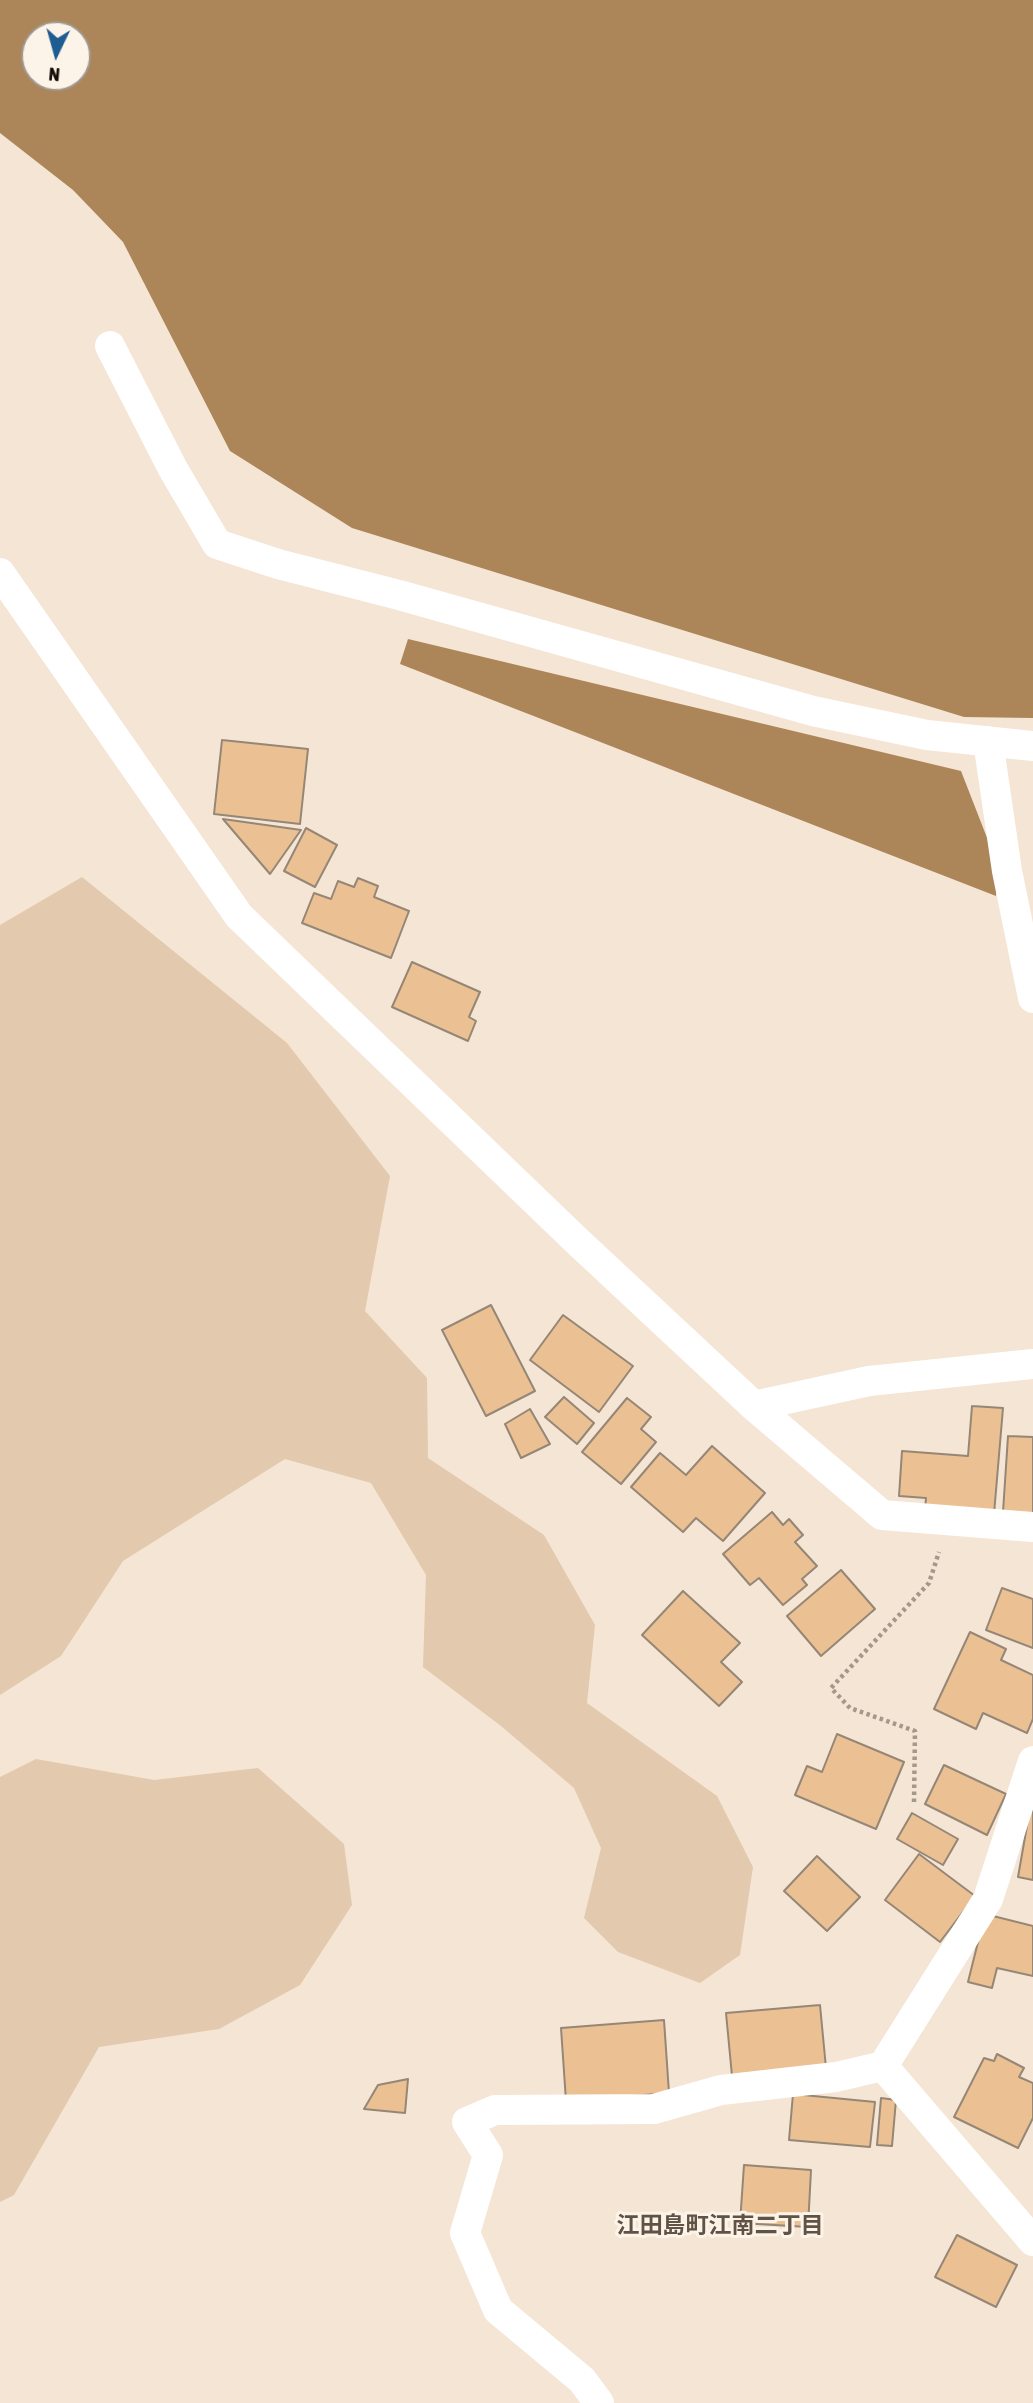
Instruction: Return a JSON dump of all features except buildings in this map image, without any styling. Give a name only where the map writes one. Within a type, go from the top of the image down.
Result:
[{"type":"street","points":[[110,346],[173,469],[217,544],[278,564],[813,710],[927,735],[1033,746]]},
{"type":"street","points":[[0,573],[239,916],[577,1241],[754,1406],[882,1515],[1033,1527]]},
{"type":"street","points":[[988,741],[1007,871],[1033,998]]},
{"type":"street","points":[[754,1406],[869,1381],[1033,1364]]},
{"type":"street","points":[[599,2403],[582,2380],[498,2310],[465,2233],[488,2155],[467,2122],[495,2110],[654,2109],[721,2090],[836,2077],[883,2066],[988,1899],[1033,1761]]},
{"type":"street","points":[[883,2066],[1033,2241]]},
{"type":"path","points":[[914,1802],[915,1731],[850,1708],[831,1688],[929,1583],[949,1520]]},
{"type":"shaded area","points":[[0,0],[1033,0],[1033,718],[964,717],[352,528],[230,451],[123,242],[73,190],[0,133]]},
{"type":"shaded area","points":[[408,639],[961,771],[998,866],[996,896],[400,664]]},
{"type":"shaded area","points":[[82,877],[287,1043],[390,1176],[365,1311],[427,1378],[428,1458],[544,1535],[595,1625],[587,1703],[717,1796],[753,1867],[740,1955],[700,1983],[618,1952],[584,1918],[601,1848],[574,1788],[501,1726],[423,1667],[426,1575],[371,1483],[285,1459],[123,1561],[61,1656],[0,1695],[0,925]]},
{"type":"shaded area","points":[[36,1759],[154,1780],[258,1768],[344,1844],[352,1905],[300,1985],[219,2029],[99,2047],[14,2195],[0,2202],[0,1777]]},
{"type":"district","name":"江田島町江南二丁目","points":[[720,2226]]}]
